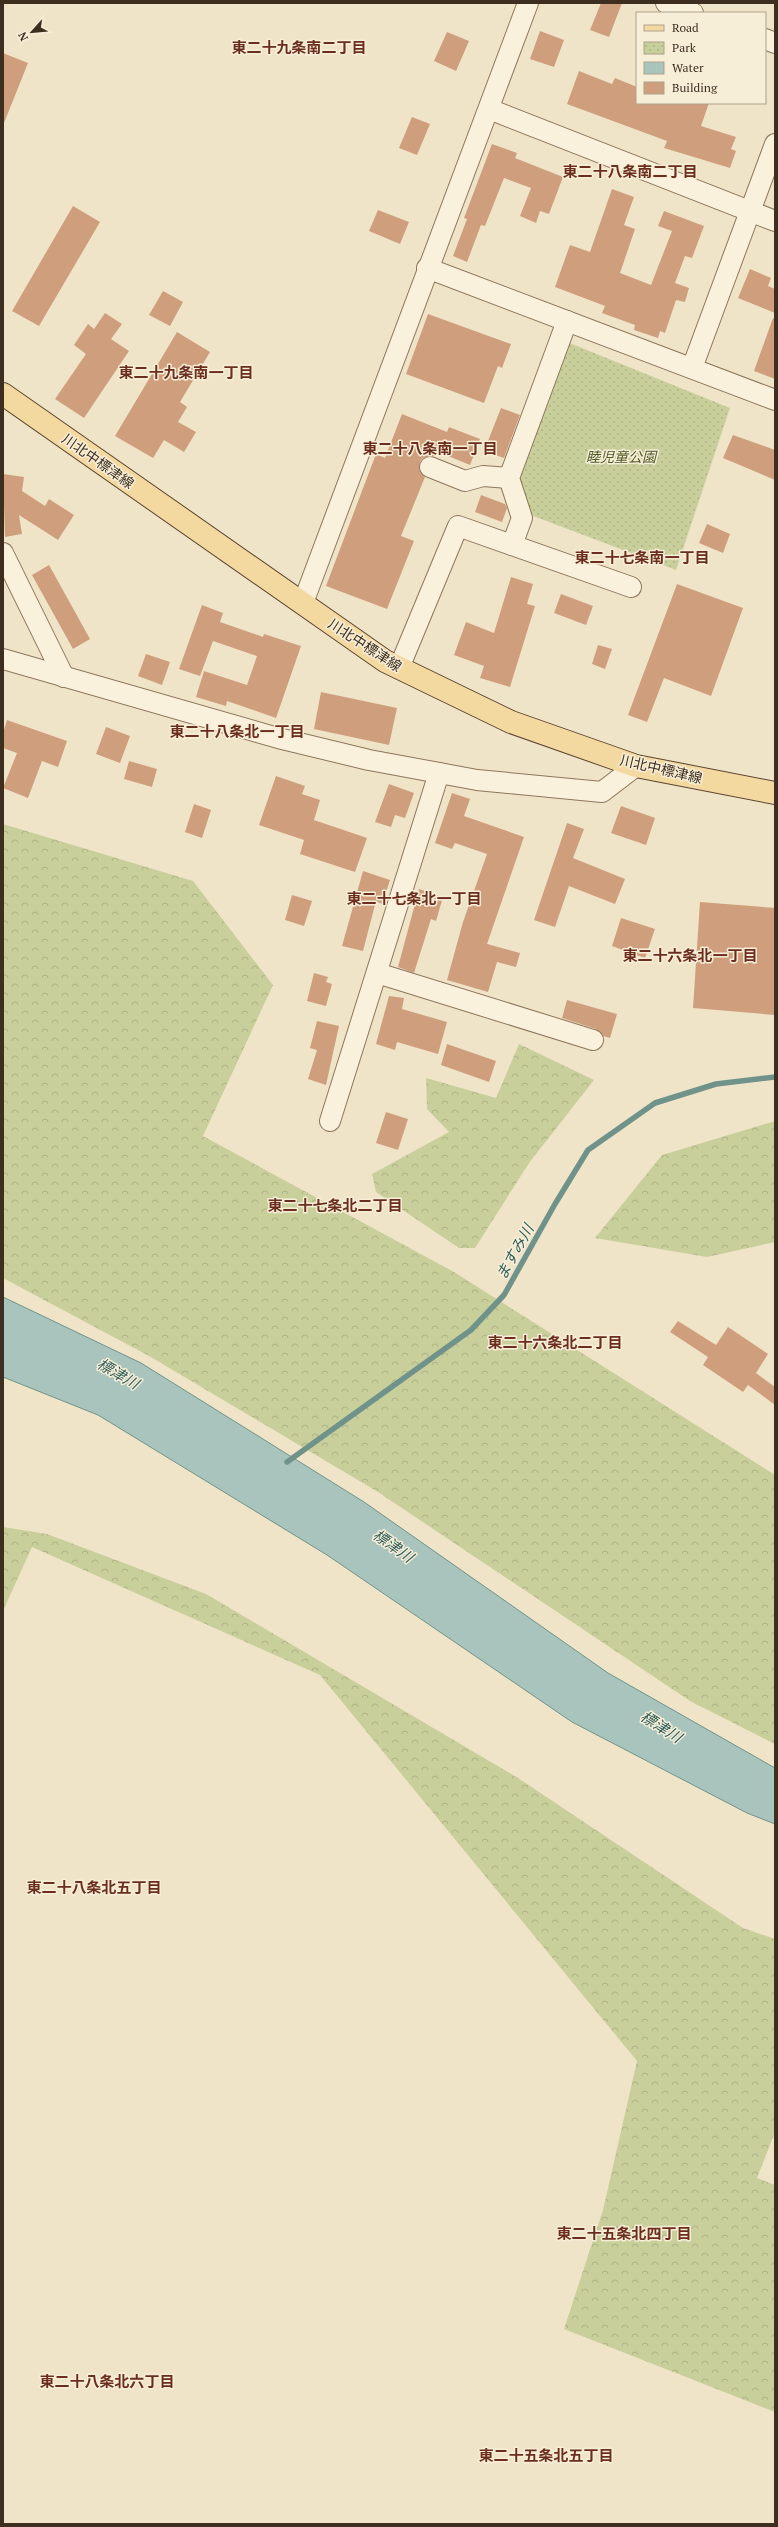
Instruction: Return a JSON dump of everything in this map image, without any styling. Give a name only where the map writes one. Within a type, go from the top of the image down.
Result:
[{"type":"main road","name":"川北中標津線","points":[[3,394],[385,661],[511,722],[636,766],[775,793]]},
{"type":"street","points":[[303,604],[427,268],[489,109],[528,3]]},
{"type":"street","points":[[666,3],[690,12]]},
{"type":"street","points":[[489,109],[775,221]]},
{"type":"street","points":[[692,368],[775,144]]},
{"type":"street","points":[[427,268],[775,400]]},
{"type":"street","points":[[512,545],[522,518],[509,478],[567,321]]},
{"type":"street","points":[[430,467],[466,481],[483,476],[509,478]]},
{"type":"street","points":[[399,668],[458,526],[631,587]]},
{"type":"street","points":[[3,553],[64,677]]},
{"type":"street","points":[[3,659],[278,738],[369,760],[477,780],[602,792],[636,766]]},
{"type":"street","points":[[330,1121],[439,773]]},
{"type":"street","points":[[377,973],[593,1040]]},
{"type":"green space","name":"睦児童公園","points":[[567,342],[730,408],[676,570],[528,514],[517,479]]},
{"type":"green space","points":[[3,824],[193,881],[273,985],[203,1136],[454,1272],[775,1475],[775,1744],[690,1701],[378,1492],[149,1356],[3,1278]]},
{"type":"green space","points":[[519,1044],[594,1080],[529,1163],[475,1248],[459,1248],[376,1192],[372,1174],[449,1132],[427,1109],[426,1078],[496,1098]]},
{"type":"green space","points":[[775,1121],[775,1242],[707,1257],[595,1238],[662,1155]]},
{"type":"green space","points":[[3,1527],[47,1534],[206,1594],[518,1778],[743,1928],[775,1939],[775,2132],[757,2178],[775,2185],[775,2412],[564,2329],[603,2210],[637,2061],[320,1675],[32,1547],[3,1611]]},
{"type":"water","name":"標津川","points":[[3,1297],[141,1363],[364,1502],[608,1673],[775,1768],[775,1824],[747,1813],[572,1722],[327,1555],[98,1415],[3,1377]]},
{"type":"building","points":[[601,3],[622,3],[609,37],[590,30]]},
{"type":"building","points":[[540,31],[564,40],[554,67],[530,59]]},
{"type":"building","points":[[447,32],[469,41],[456,71],[434,61]]},
{"type":"building","points":[[3,53],[28,63],[4,123],[3,123]]},
{"type":"building","points":[[579,71],[612,84],[615,78],[636,87],[636,104],[709,104],[701,126],[736,137],[731,149],[736,151],[730,168],[664,148],[667,141],[567,104]]},
{"type":"building","points":[[412,117],[430,124],[417,155],[399,148]]},
{"type":"building","points":[[492,144],[517,153],[515,158],[563,177],[549,214],[540,211],[536,223],[520,216],[531,188],[504,178],[485,226],[481,225],[467,262],[453,256],[467,219],[464,218]]},
{"type":"building","points":[[612,189],[634,197],[624,225],[635,229],[620,273],[651,285],[672,231],[658,226],[664,211],[704,226],[692,258],[685,256],[675,283],[689,288],[685,302],[676,300],[665,333],[660,331],[658,338],[634,330],[635,325],[602,313],[605,306],[555,287],[570,245],[590,252]]},
{"type":"building","points":[[73,206],[100,222],[39,326],[12,311]]},
{"type":"building","points":[[378,210],[409,222],[400,244],[369,231]]},
{"type":"building","points":[[750,269],[771,278],[768,286],[775,289],[775,313],[738,298]]},
{"type":"building","points":[[163,291],[183,302],[170,326],[149,315]]},
{"type":"building","points":[[105,313],[122,324],[111,339],[129,351],[84,418],[55,399],[86,354],[74,345],[88,324],[94,329]]},
{"type":"building","points":[[428,314],[511,344],[502,368],[498,366],[484,403],[406,374]]},
{"type":"building","points":[[773,318],[775,319],[775,379],[754,371]]},
{"type":"building","points":[[177,332],[210,352],[180,402],[187,407],[178,422],[196,432],[184,452],[164,440],[153,458],[115,436]]},
{"type":"building","points":[[501,408],[520,415],[504,458],[484,451]]},
{"type":"building","points":[[402,414],[447,432],[449,427],[480,439],[470,465],[436,451],[434,456],[423,458],[420,462],[419,469],[425,477],[401,536],[414,541],[387,609],[326,586],[376,454],[385,458]]},
{"type":"building","points":[[733,435],[775,450],[775,480],[723,458]]},
{"type":"building","points":[[3,474],[24,477],[22,491],[45,506],[49,499],[74,515],[58,540],[19,515],[22,534],[5,537]]},
{"type":"building","points":[[481,495],[505,504],[507,508],[502,522],[475,512]]},
{"type":"building","points":[[707,524],[730,534],[723,553],[699,543]]},
{"type":"building","points":[[49,565],[90,639],[73,649],[32,575]]},
{"type":"building","points":[[511,577],[533,584],[527,604],[535,606],[510,687],[480,678],[484,666],[454,655],[466,622],[494,633]]},
{"type":"building","points":[[677,584],[743,608],[711,696],[664,678],[647,722],[628,715]]},
{"type":"building","points":[[561,594],[593,606],[586,625],[554,613]]},
{"type":"building","points":[[202,605],[223,613],[220,622],[263,637],[264,634],[301,646],[276,718],[227,701],[226,706],[196,697],[204,671],[247,685],[257,656],[213,641],[200,676],[179,669]]},
{"type":"building","points":[[598,645],[612,649],[605,669],[592,664]]},
{"type":"building","points":[[146,654],[170,662],[162,685],[138,676]]},
{"type":"building","points":[[321,692],[397,708],[389,745],[314,729]]},
{"type":"building","points":[[7,720],[67,741],[58,767],[42,761],[28,798],[3,788],[17,753],[3,748],[3,733]]},
{"type":"building","points":[[106,727],[130,736],[120,763],[96,754]]},
{"type":"building","points":[[129,761],[157,769],[152,787],[124,779]]},
{"type":"building","points":[[276,776],[305,786],[302,794],[320,800],[314,820],[367,838],[355,872],[300,854],[304,840],[259,825]]},
{"type":"building","points":[[389,784],[414,793],[405,818],[395,815],[391,827],[375,822]]},
{"type":"building","points":[[452,793],[470,799],[464,816],[524,837],[487,944],[520,953],[516,967],[497,962],[488,992],[447,980],[463,922],[487,854],[455,843],[452,849],[435,843]]},
{"type":"building","points":[[194,804],[211,810],[202,838],[185,832]]},
{"type":"building","points":[[621,806],[655,818],[646,845],[611,833]]},
{"type":"building","points":[[567,823],[584,829],[573,858],[625,879],[615,904],[569,886],[555,927],[534,920]]},
{"type":"building","points":[[363,871],[390,880],[382,904],[376,901],[363,951],[342,946]]},
{"type":"building","points":[[419,889],[443,897],[436,921],[431,919],[414,973],[398,967]]},
{"type":"building","points":[[292,895],[312,901],[304,926],[285,920]]},
{"type":"building","points":[[700,902],[775,908],[775,1015],[693,1008]]},
{"type":"building","points":[[621,918],[655,929],[645,958],[612,946]]},
{"type":"building","points":[[314,973],[328,977],[326,982],[332,984],[326,1006],[307,1001]]},
{"type":"building","points":[[389,996],[404,998],[402,1009],[447,1022],[438,1054],[397,1042],[395,1050],[376,1044]]},
{"type":"building","points":[[567,1000],[617,1014],[610,1038],[603,1036],[596,1029],[562,1018]]},
{"type":"building","points":[[317,1021],[339,1026],[326,1085],[308,1079],[317,1050],[310,1048]]},
{"type":"building","points":[[447,1044],[496,1061],[489,1082],[441,1065]]},
{"type":"building","points":[[386,1112],[408,1119],[398,1150],[376,1143]]},
{"type":"building","points":[[678,1321],[716,1345],[728,1327],[768,1354],[756,1373],[775,1387],[775,1405],[748,1385],[743,1392],[703,1365],[708,1357],[670,1332]]},
{"type":"waterway","name":"ますみ川","points":[[287,1462],[471,1330],[504,1295],[555,1204],[588,1150],[655,1103],[716,1084],[775,1077]]},
{"type":"district","name":"東二十九条南二丁目","points":[[299,48]]},
{"type":"district","name":"東二十八条南二丁目","points":[[630,172]]},
{"type":"district","name":"東二十九条南一丁目","points":[[186,373]]},
{"type":"district","name":"東二十八条南一丁目","points":[[430,449]]},
{"type":"district","name":"東二十七条南一丁目","points":[[642,558]]},
{"type":"district","name":"東二十八条北一丁目","points":[[237,732]]},
{"type":"district","name":"東二十七条北一丁目","points":[[414,899]]},
{"type":"district","name":"東二十六条北一丁目","points":[[690,956]]},
{"type":"district","name":"東二十七条北二丁目","points":[[335,1206]]},
{"type":"district","name":"東二十六条北二丁目","points":[[555,1343]]},
{"type":"district","name":"東二十八条北五丁目","points":[[94,1888]]},
{"type":"district","name":"東二十五条北四丁目","points":[[624,2234]]},
{"type":"district","name":"東二十八条北六丁目","points":[[107,2382]]},
{"type":"district","name":"東二十五条北五丁目","points":[[546,2456]]}]
